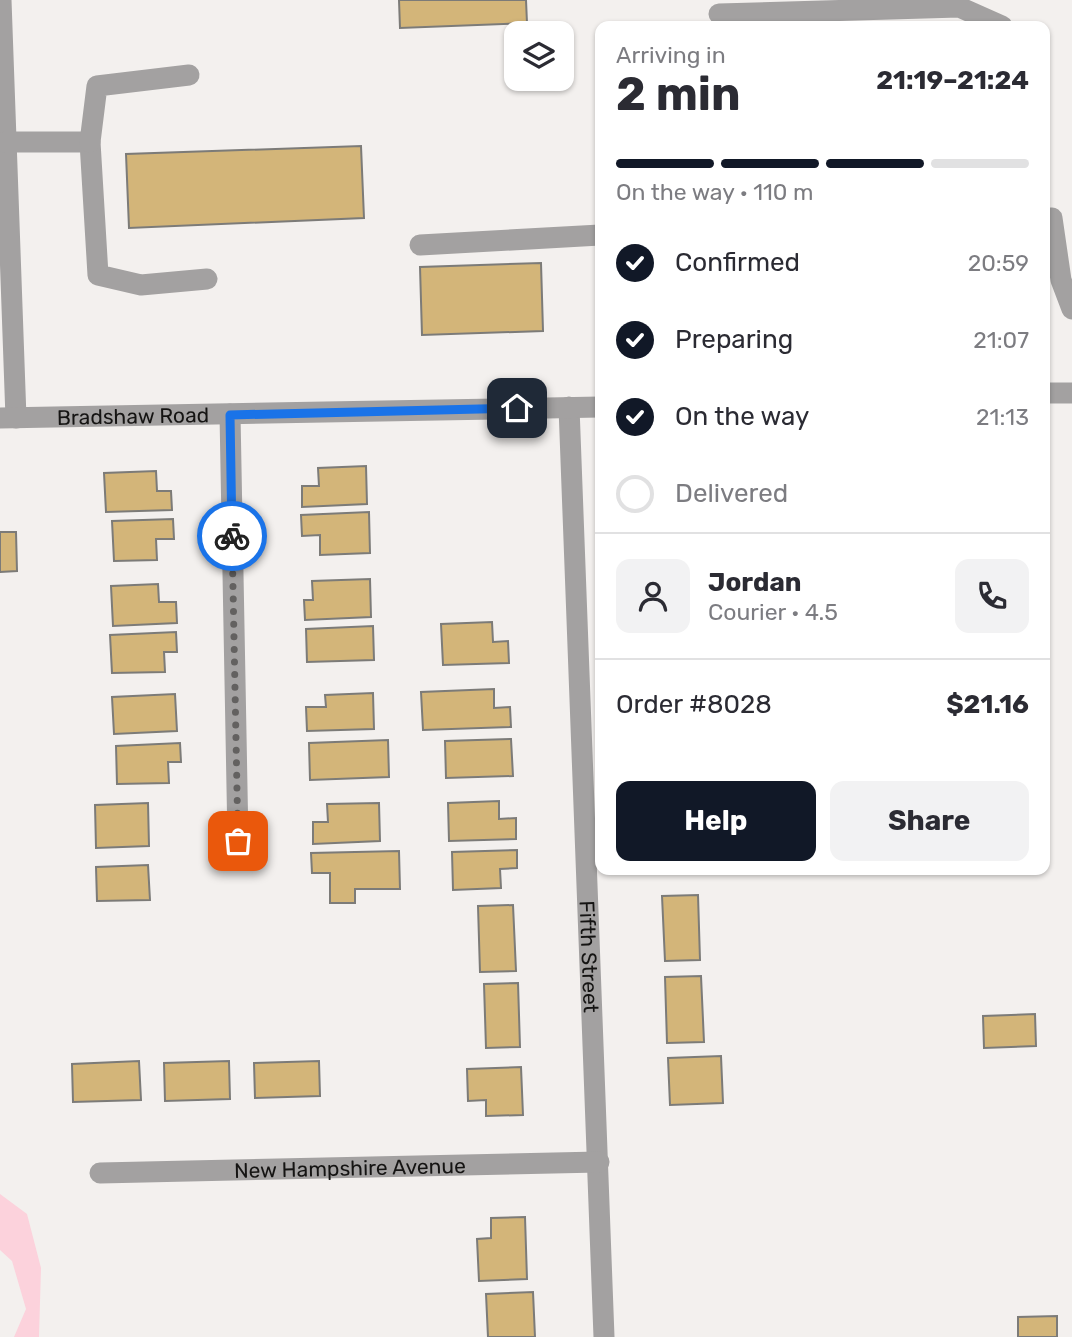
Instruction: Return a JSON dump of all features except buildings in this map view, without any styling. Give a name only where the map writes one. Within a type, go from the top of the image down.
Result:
[{"type":"street","points":[[1,0],[8,418]]},
{"type":"street","points":[[719,13],[959,7],[995,21]]},
{"type":"street","points":[[189,75],[97,86],[90,142],[98,275],[141,285],[207,279]]},
{"type":"street","points":[[4,146],[90,142]]},
{"type":"street","points":[[1052,218],[1061,281],[1072,309]]},
{"type":"street","points":[[421,245],[595,235]]},
{"type":"street","points":[[1050,393],[1072,393]]},
{"type":"street","name":"Fifth Street","points":[[569,407],[604,1337]]},
{"type":"street","name":"Bradshaw Road","points":[[8,418],[595,407]]},
{"type":"street","points":[[230,415],[238,841]]},
{"type":"street","name":"New Hampshire Avenue","points":[[100,1173],[599,1162]]},
{"type":"shaded area","points":[[0,1194],[27,1214],[41,1268],[39,1337],[14,1337],[26,1309],[12,1261],[0,1250]]},
{"type":"way so far","points":[[232,536],[238,841]]},
{"type":"route","points":[[232,536],[230,415],[517,408]]}]
